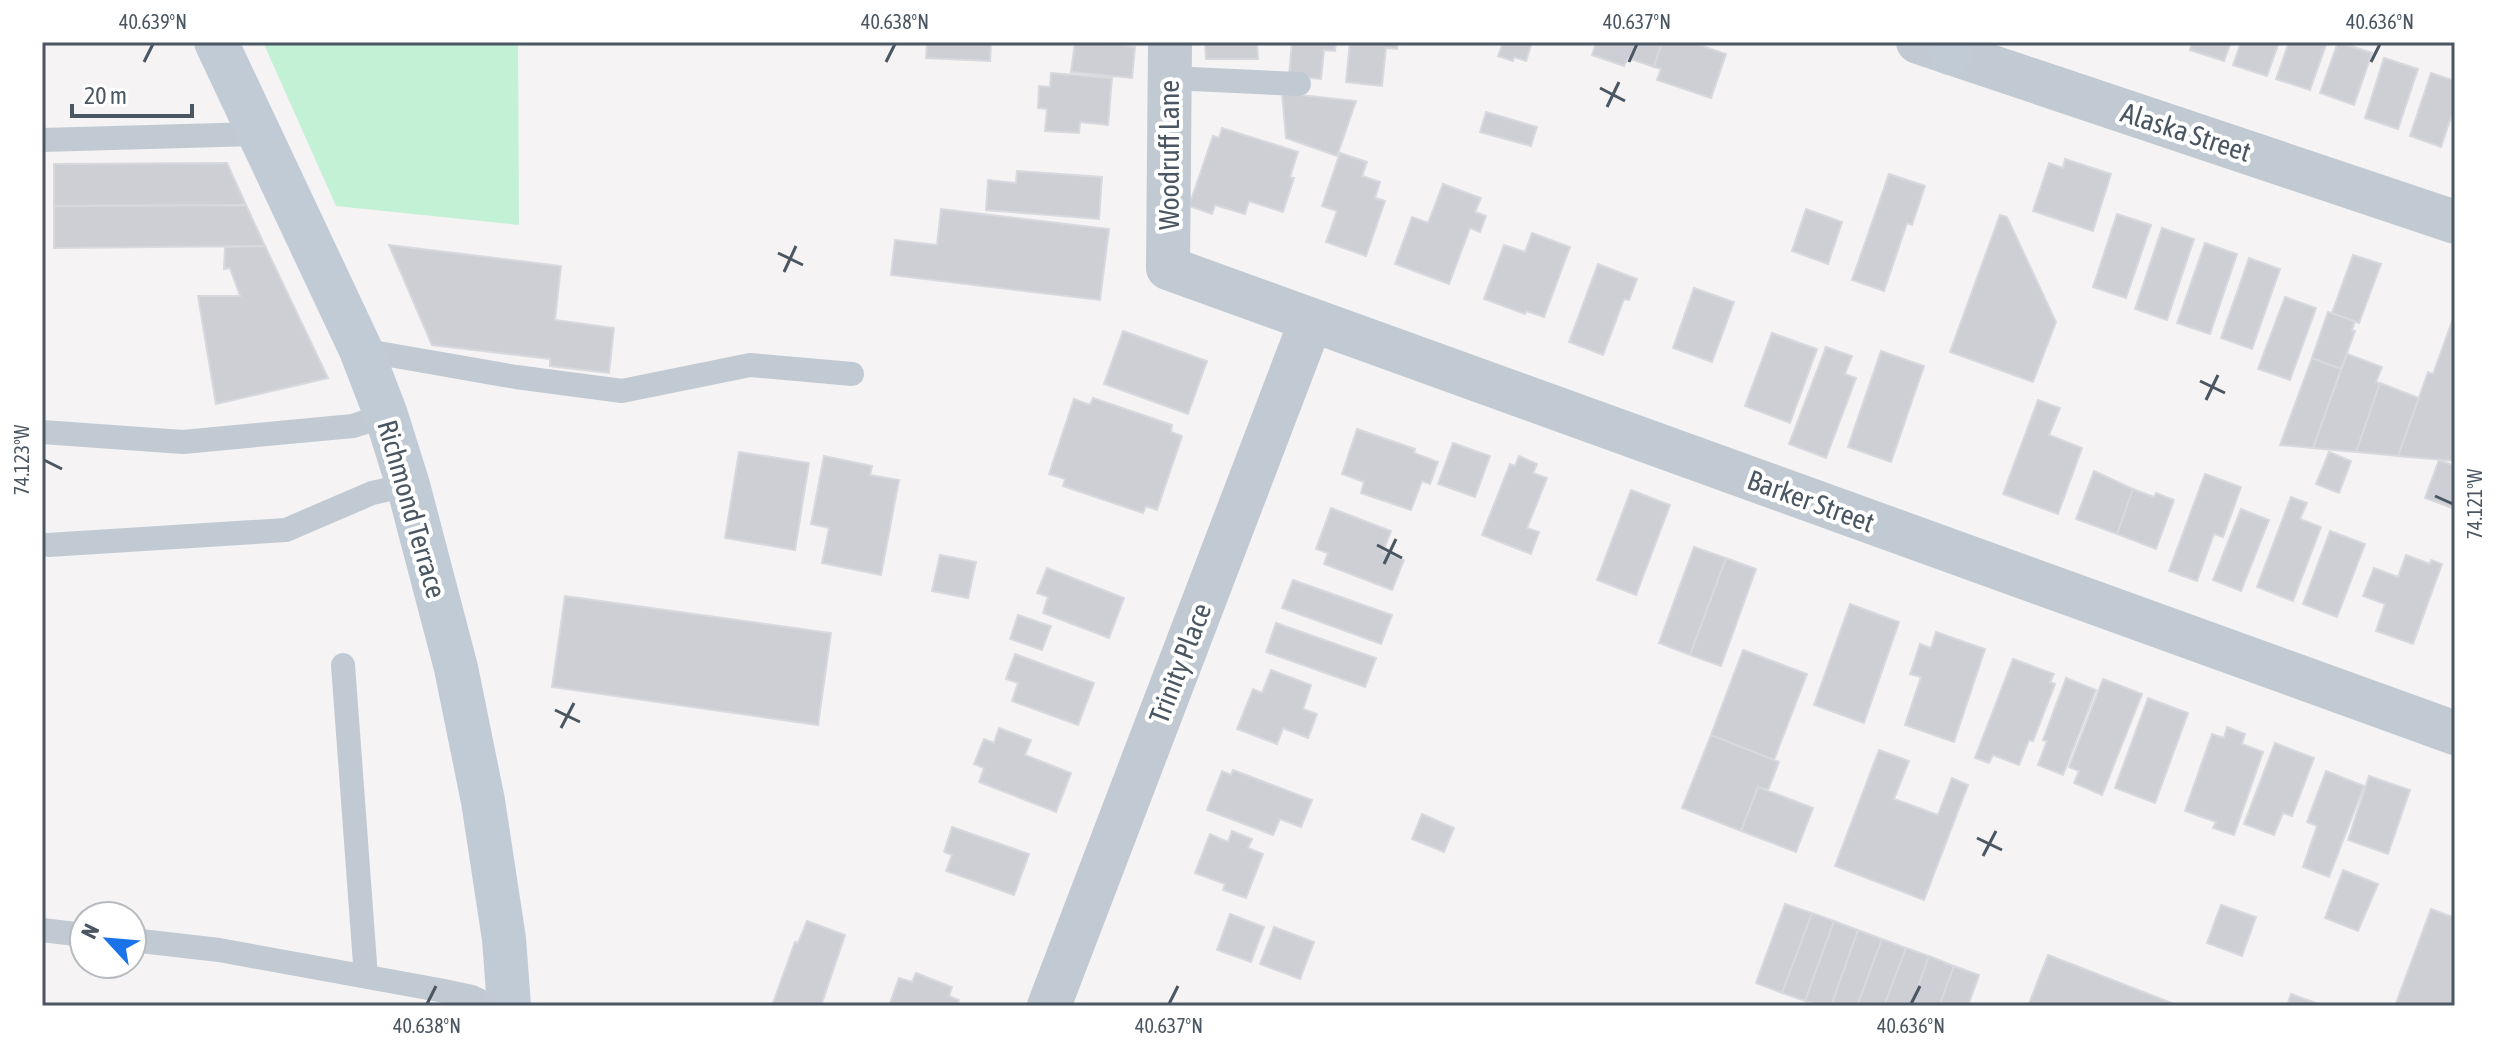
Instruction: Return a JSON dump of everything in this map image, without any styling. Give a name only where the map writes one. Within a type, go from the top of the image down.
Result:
[{"type":"main road","name":"Richmond Terrace","points":[[216,42],[361,350],[408,485],[456,668],[483,801],[504,939],[509,1006]]},
{"type":"street","name":"Alaska Street","points":[[1940,46],[2455,222]]},
{"type":"street","name":"Woodruff Lane","points":[[1168,268],[1170,60]]},
{"type":"street","name":"Barker Street","points":[[1168,268],[2455,733]]},
{"type":"street","name":"Trinity Place","points":[[1049,1006],[1311,321]]},
{"type":"lane","points":[[1170,60],[1299,84]]},
{"type":"lane","points":[[42,140],[260,134]]},
{"type":"lane","points":[[361,350],[516,377],[622,391],[750,365],[852,374]]},
{"type":"lane","points":[[42,432],[183,442],[353,426],[386,415]]},
{"type":"lane","points":[[48,545],[286,530],[372,493],[408,485]]},
{"type":"lane","points":[[343,665],[366,977]]},
{"type":"lane","points":[[42,930],[68,933]]},
{"type":"lane","points":[[148,942],[219,950],[366,977],[472,997],[491,1006]]},
{"type":"green space","points":[[263,42],[518,42],[519,225],[336,206]]},
{"type":"building","points":[[927,42],[991,42],[990,61],[926,58]]},
{"type":"building","points":[[1075,42],[1120,42],[1119,45],[1135,47],[1132,78],[1071,72]]},
{"type":"building","points":[[1205,42],[1257,42],[1258,59],[1206,59]]},
{"type":"building","points":[[1292,42],[1336,42],[1335,51],[1324,50],[1321,79],[1289,76]]},
{"type":"building","points":[[1350,42],[1398,42],[1397,49],[1386,48],[1382,86],[1346,82]]},
{"type":"building","points":[[1503,42],[1532,42],[1526,61],[1498,56]]},
{"type":"building","points":[[1596,42],[1662,42],[1654,67],[1628,58],[1624,66],[1592,55]]},
{"type":"building","points":[[1662,42],[1691,42],[1726,54],[1711,98],[1657,80],[1661,69],[1654,67]]},
{"type":"building","points":[[2192,42],[2231,42],[2224,61],[2190,50]]},
{"type":"building","points":[[2241,42],[2279,42],[2267,76],[2233,65]]},
{"type":"building","points":[[2289,42],[2327,42],[2310,90],[2276,79]]},
{"type":"building","points":[[2338,42],[2372,53],[2354,105],[2320,93]]},
{"type":"building","points":[[2384,58],[2418,69],[2398,129],[2365,118]]},
{"type":"building","points":[[1051,73],[1112,78],[1108,125],[1080,122],[1079,133],[1045,131],[1047,109],[1038,108],[1039,86],[1050,87]]},
{"type":"building","points":[[2431,73],[2455,81],[2455,105],[2441,147],[2410,136]]},
{"type":"building","points":[[1282,93],[1356,101],[1337,156],[1286,138]]},
{"type":"building","points":[[1486,112],[1537,127],[1531,146],[1480,132]]},
{"type":"building","points":[[1222,128],[1298,152],[1290,177],[1294,178],[1283,212],[1249,201],[1245,214],[1215,205],[1212,214],[1189,206],[1213,136],[1219,138]]},
{"type":"building","points":[[1340,153],[1367,162],[1362,176],[1380,182],[1375,198],[1385,201],[1366,256],[1326,242],[1337,211],[1322,206]]},
{"type":"building","points":[[2065,159],[2111,174],[2093,231],[2033,211],[2049,163],[2063,168]]},
{"type":"building","points":[[227,163],[246,205],[54,206],[54,164]]},
{"type":"building","points":[[1017,171],[1102,177],[1099,219],[986,210],[988,180],[1016,183]]},
{"type":"building","points":[[1889,174],[1925,186],[1912,225],[1907,223],[1884,291],[1852,280]]},
{"type":"building","points":[[1443,184],[1481,198],[1475,212],[1486,216],[1480,232],[1470,228],[1449,284],[1395,264],[1412,217],[1428,223]]},
{"type":"building","points":[[246,205],[265,246],[54,248],[54,206]]},
{"type":"building","points":[[941,209],[1109,229],[1100,300],[891,275],[895,240],[937,245]]},
{"type":"building","points":[[1806,209],[1842,222],[1828,264],[1792,251]]},
{"type":"building","points":[[2117,214],[2151,225],[2126,298],[2093,287]]},
{"type":"building","points":[[2000,215],[2007,217],[2056,322],[2033,382],[1950,352]]},
{"type":"building","points":[[2162,228],[2194,239],[2167,320],[2135,309]]},
{"type":"building","points":[[1532,233],[1570,247],[1544,317],[1526,311],[1525,314],[1484,299],[1504,245],[1525,252]]},
{"type":"building","points":[[2205,243],[2237,254],[2210,334],[2177,323]]},
{"type":"building","points":[[389,245],[561,266],[555,320],[614,328],[609,373],[550,366],[550,359],[432,345]]},
{"type":"building","points":[[265,246],[328,378],[216,404],[198,296],[240,296],[230,268],[224,269],[225,247]]},
{"type":"building","points":[[2353,255],[2381,264],[2359,323],[2332,313]]},
{"type":"building","points":[[2249,258],[2280,269],[2252,349],[2221,338]]},
{"type":"building","points":[[1598,264],[1637,279],[1629,300],[1624,299],[1603,355],[1569,342]]},
{"type":"building","points":[[1694,288],[1734,302],[1712,362],[1673,348]]},
{"type":"building","points":[[2285,297],[2316,308],[2290,380],[2258,369]]},
{"type":"building","points":[[2328,312],[2355,321],[2352,330],[2355,331],[2341,369],[2312,358]]},
{"type":"building","points":[[2455,313],[2455,461],[2398,456],[2428,372],[2433,374]]},
{"type":"building","points":[[1123,331],[1207,361],[1188,414],[1104,384]]},
{"type":"building","points":[[1772,333],[1817,349],[1790,423],[1745,406]]},
{"type":"building","points":[[1826,347],[1852,356],[1845,374],[1856,378],[1826,458],[1789,444]]},
{"type":"building","points":[[1881,351],[1924,366],[1891,462],[1848,447]]},
{"type":"building","points":[[2347,354],[2382,367],[2376,382],[2380,383],[2356,452],[2313,448]]},
{"type":"building","points":[[2312,358],[2341,369],[2313,448],[2280,445]]},
{"type":"building","points":[[2380,383],[2419,398],[2398,456],[2356,452]]},
{"type":"building","points":[[1093,398],[1172,425],[1171,432],[1182,436],[1157,510],[1146,506],[1143,513],[1063,486],[1065,479],[1049,474],[1074,399],[1090,405]]},
{"type":"building","points":[[2038,400],[2060,408],[2049,435],[2082,448],[2058,514],[2003,494]]},
{"type":"building","points":[[1357,429],[1415,449],[1414,453],[1438,462],[1430,484],[1422,481],[1411,510],[1361,493],[1364,482],[1342,474]]},
{"type":"building","points":[[1453,443],[1490,456],[1475,497],[1438,484]]},
{"type":"building","points":[[739,452],[809,463],[795,550],[725,538]]},
{"type":"building","points":[[2329,452],[2351,461],[2339,493],[2316,484]]},
{"type":"building","points":[[824,456],[872,466],[870,475],[899,480],[881,575],[822,563],[829,528],[811,524]]},
{"type":"building","points":[[1519,456],[1537,464],[1533,473],[1547,478],[1527,528],[1539,532],[1531,554],[1482,535],[1510,464],[1515,466]]},
{"type":"building","points":[[2439,460],[2455,466],[2455,509],[2425,498]]},
{"type":"building","points":[[2094,471],[2133,489],[2117,534],[2076,519]]},
{"type":"building","points":[[2205,474],[2241,487],[2223,537],[2214,534],[2197,581],[2169,571]]},
{"type":"building","points":[[2133,489],[2174,500],[2156,549],[2117,534]]},
{"type":"building","points":[[1631,490],[1670,505],[1636,595],[1597,580]]},
{"type":"building","points":[[2291,497],[2307,503],[2300,519],[2321,527],[2293,601],[2257,587]]},
{"type":"building","points":[[1331,508],[1391,531],[1383,552],[1404,560],[1392,590],[1324,564],[1328,553],[1316,549]]},
{"type":"building","points":[[2241,509],[2269,520],[2241,591],[2213,580]]},
{"type":"building","points":[[2330,531],[2365,544],[2337,617],[2303,604]]},
{"type":"building","points":[[1694,547],[1726,558],[1690,655],[1659,643]]},
{"type":"building","points":[[940,555],[976,562],[968,598],[932,591]]},
{"type":"building","points":[[2406,555],[2430,564],[2431,560],[2442,564],[2413,644],[2376,631],[2385,604],[2363,596],[2374,568],[2398,577]]},
{"type":"building","points":[[1726,558],[1756,569],[1721,666],[1690,655]]},
{"type":"building","points":[[1047,568],[1124,598],[1109,638],[1043,613],[1048,597],[1037,593]]},
{"type":"building","points":[[1293,580],[1392,615],[1381,644],[1282,608]]},
{"type":"building","points":[[565,596],[831,633],[818,725],[552,687]]},
{"type":"building","points":[[1850,604],[1899,622],[1864,723],[1814,705]]},
{"type":"building","points":[[1018,615],[1051,626],[1042,650],[1010,639]]},
{"type":"building","points":[[1276,623],[1376,658],[1365,687],[1266,652]]},
{"type":"building","points":[[1936,632],[1985,649],[1954,742],[1905,725],[1921,677],[1910,674],[1920,644],[1931,648]]},
{"type":"building","points":[[1743,650],[1807,674],[1774,760],[1711,735]]},
{"type":"building","points":[[1015,654],[1094,683],[1078,725],[1012,701],[1018,683],[1006,679]]},
{"type":"building","points":[[2013,659],[2054,674],[2050,682],[2055,684],[2033,741],[2029,740],[2019,765],[1993,755],[1989,763],[1975,758]]},
{"type":"building","points":[[1271,670],[1311,685],[1303,709],[1317,714],[1308,738],[1283,728],[1277,744],[1237,729],[1253,689],[1262,693]]},
{"type":"building","points":[[2066,678],[2096,690],[2063,775],[2038,765],[2047,741],[2043,740]]},
{"type":"building","points":[[2103,679],[2142,694],[2102,795],[2074,783],[2079,771],[2069,767]]},
{"type":"building","points":[[2148,698],[2188,713],[2155,803],[2115,788]]},
{"type":"building","points":[[2227,727],[2245,734],[2242,744],[2263,752],[2234,835],[2213,828],[2216,822],[2185,811],[2212,734],[2224,738]]},
{"type":"building","points":[[999,728],[1031,740],[1025,755],[1071,773],[1056,812],[979,782],[984,768],[974,764],[984,739],[994,743]]},
{"type":"building","points":[[1711,735],[1779,762],[1768,790],[1758,787],[1741,831],[1682,808]]},
{"type":"building","points":[[2275,743],[2314,758],[2292,816],[2283,813],[2274,835],[2244,824]]},
{"type":"building","points":[[1879,750],[1909,761],[1894,799],[1938,815],[1952,778],[1968,785],[1924,900],[1835,866]]},
{"type":"building","points":[[1233,770],[1312,800],[1301,827],[1280,819],[1273,835],[1207,810],[1222,771],[1231,775]]},
{"type":"building","points":[[2326,771],[2364,786],[2329,877],[2303,867],[2317,826],[2307,822]]},
{"type":"building","points":[[2369,776],[2410,790],[2388,854],[2348,840]]},
{"type":"building","points":[[1758,787],[1813,808],[1796,852],[1741,831]]},
{"type":"building","points":[[1422,814],[1454,828],[1444,852],[1412,839]]},
{"type":"building","points":[[952,827],[1029,854],[1014,895],[946,871],[952,855],[944,852]]},
{"type":"building","points":[[1232,831],[1252,839],[1248,848],[1263,854],[1246,898],[1223,890],[1225,884],[1195,873],[1210,834],[1228,842]]},
{"type":"building","points":[[2343,870],[2378,884],[2358,931],[2325,918]]},
{"type":"building","points":[[1785,904],[1812,913],[1782,993],[1756,983]]},
{"type":"building","points":[[2221,905],[2256,917],[2242,956],[2207,943]]},
{"type":"building","points":[[2431,909],[2455,918],[2455,1006],[2395,1006]]},
{"type":"building","points":[[1812,913],[1834,921],[1805,1001],[1782,993]]},
{"type":"building","points":[[1230,914],[1264,927],[1251,962],[1217,950]]},
{"type":"building","points":[[807,921],[845,935],[821,1006],[772,1006],[795,942],[798,943]]},
{"type":"building","points":[[1834,921],[1858,930],[1831,1006],[1819,1006],[1805,1001]]},
{"type":"building","points":[[1274,927],[1314,942],[1300,979],[1260,964]]},
{"type":"building","points":[[1858,930],[1882,939],[1857,1006],[1831,1006]]},
{"type":"building","points":[[1882,939],[1906,948],[1884,1006],[1857,1006]]},
{"type":"building","points":[[1906,948],[1929,956],[1911,1006],[1884,1006]]},
{"type":"building","points":[[2048,955],[2172,1003],[2171,1006],[2028,1006]]},
{"type":"building","points":[[1929,956],[1954,966],[1939,1006],[1911,1006]]},
{"type":"building","points":[[1954,966],[1979,975],[1968,1006],[1939,1006]]},
{"type":"building","points":[[916,973],[952,987],[949,996],[959,1000],[957,1006],[889,1006],[899,978],[912,982]]},
{"type":"building","points":[[2291,994],[2324,1006],[2287,1006]]}]
